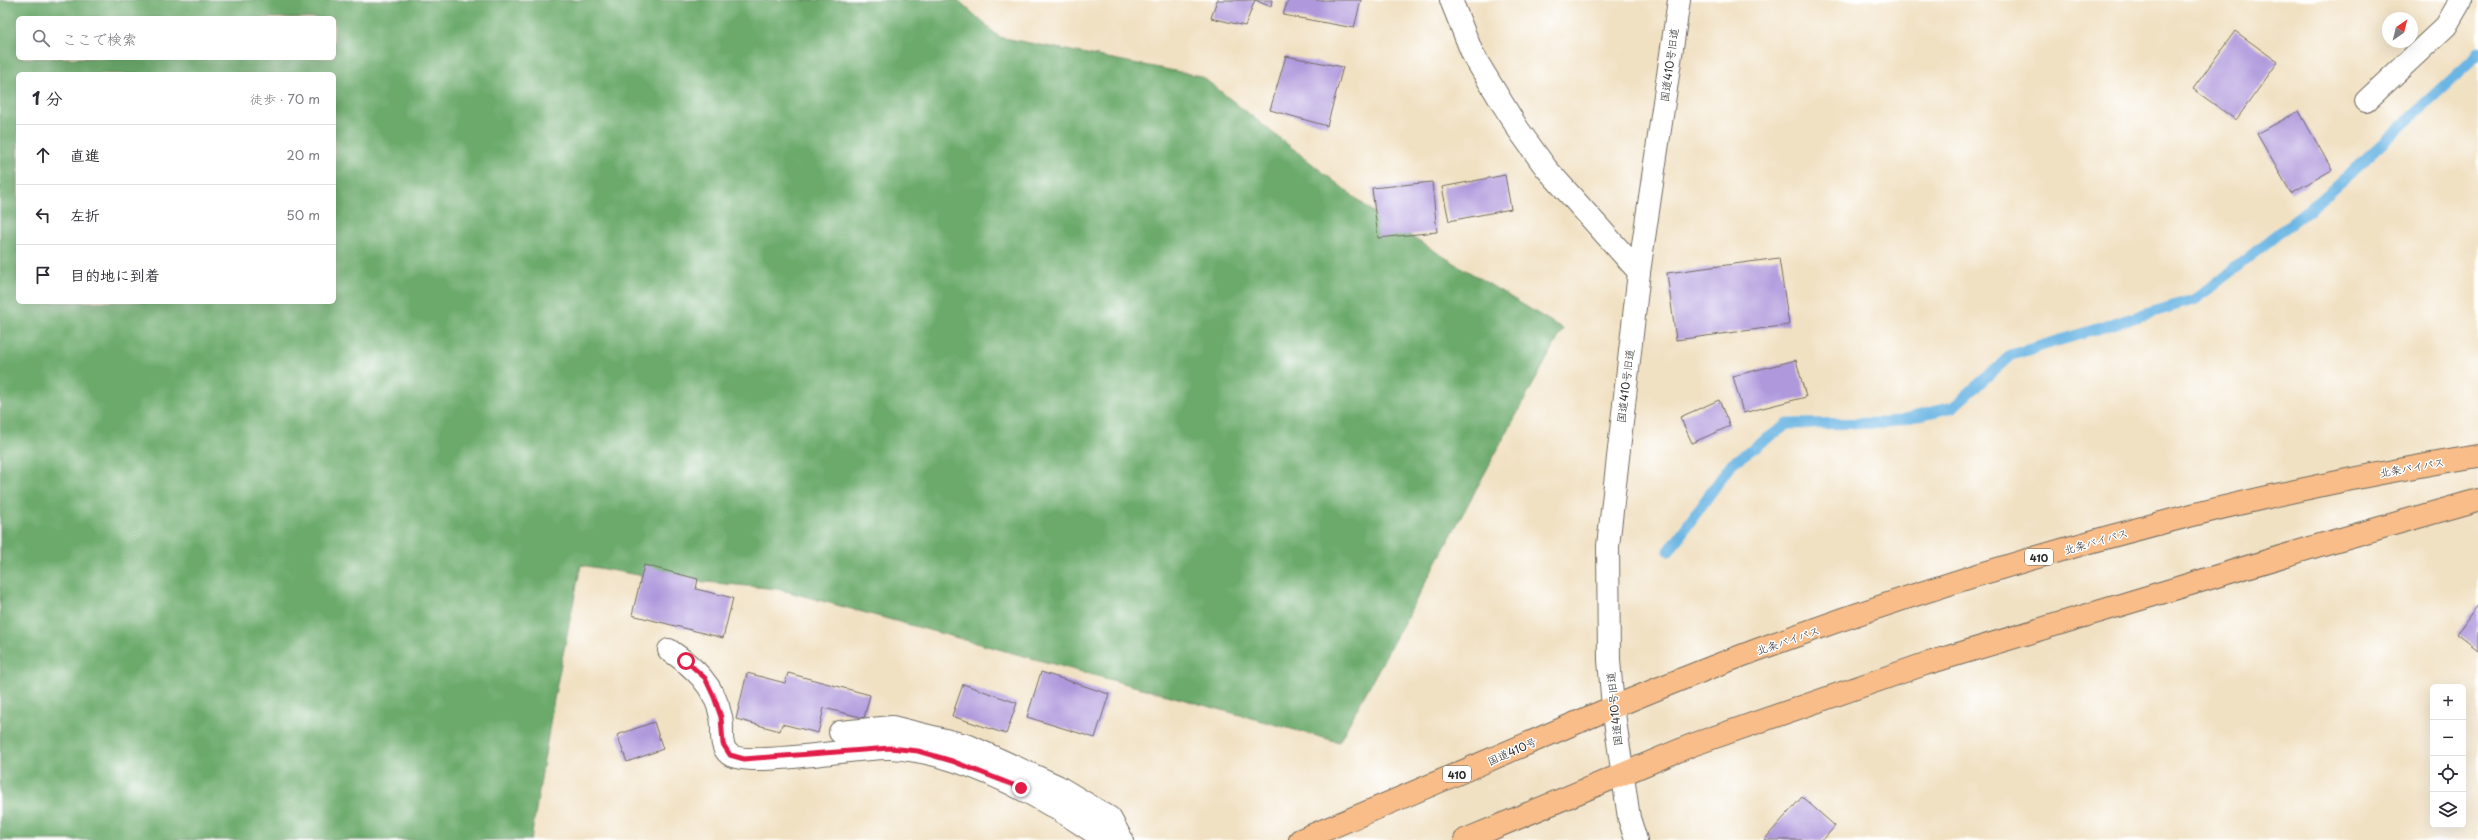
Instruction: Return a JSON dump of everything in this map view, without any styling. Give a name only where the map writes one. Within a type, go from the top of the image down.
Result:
[{"type":"highway","name":"北条バイパス","points":[[1613,707],[1773,644],[2024,562],[2152,525],[2294,491],[2398,469],[2478,456]]},
{"type":"highway","points":[[1465,840],[1692,745],[1925,664],[2320,545],[2478,500]]},
{"type":"highway","name":"国道410号","points":[[1300,840],[1613,707]]},
{"type":"street","points":[[1451,0],[1473,55],[1518,129],[1551,174],[1638,272]]},
{"type":"street","name":"国道410号旧道","points":[[1636,840],[1629,818],[1613,707],[1607,612],[1608,546],[1638,272],[1679,0]]},
{"type":"street","points":[[2366,101],[2446,26],[2460,0]]},
{"type":"street","points":[[670,650],[705,678],[721,717],[723,744],[730,755],[744,759],[830,754],[867,748],[918,751],[985,773],[1021,788],[1106,840]]},
{"type":"street","points":[[840,732],[892,727],[969,746],[1057,786],[1110,818],[1122,840]]},
{"type":"green space","points":[[0,0],[958,0],[999,37],[1201,76],[1382,219],[1563,329],[1339,742],[778,589],[644,576],[581,565],[554,699],[531,840],[0,840]]},
{"type":"building","points":[[1217,0],[1255,0],[1245,26],[1211,18]]},
{"type":"building","points":[[1255,0],[1272,0],[1271,7]]},
{"type":"building","points":[[1288,0],[1361,0],[1354,28],[1283,15]]},
{"type":"building","points":[[2235,31],[2278,62],[2236,120],[2193,89]]},
{"type":"building","points":[[1286,56],[1343,67],[1327,126],[1270,110]]},
{"type":"building","points":[[2299,111],[2332,170],[2291,193],[2257,134]]},
{"type":"building","points":[[1505,175],[1511,209],[1449,221],[1442,187]]},
{"type":"building","points":[[1432,182],[1437,232],[1378,238],[1372,188]]},
{"type":"building","points":[[1779,258],[1789,325],[1676,340],[1667,273]]},
{"type":"building","points":[[1796,360],[1806,397],[1743,413],[1733,376]]},
{"type":"building","points":[[1719,400],[1730,426],[1692,443],[1680,417]]},
{"type":"building","points":[[644,565],[698,579],[696,589],[733,598],[723,638],[632,615]]},
{"type":"building","points":[[2478,605],[2478,650],[2457,634]]},
{"type":"building","points":[[1041,672],[1109,694],[1095,738],[1027,717]]},
{"type":"building","points":[[747,673],[785,683],[788,673],[870,695],[864,718],[824,708],[818,733],[782,724],[780,731],[736,719]]},
{"type":"building","points":[[963,684],[1017,703],[1006,734],[952,716]]},
{"type":"building","points":[[654,722],[663,749],[627,762],[617,735]]},
{"type":"building","points":[[1802,797],[1835,826],[1823,840],[1764,840]]},
{"type":"waterway","points":[[1669,551],[1732,463],[1788,424],[1888,423],[1953,407],[2011,355],[2196,299],[2322,199],[2476,57],[2478,51]]},
{"type":"route","points":[[686,661],[705,678],[714,697],[721,717],[723,744],[730,755],[744,759],[830,754],[867,748],[890,748],[918,751],[952,761],[1021,788]]}]
